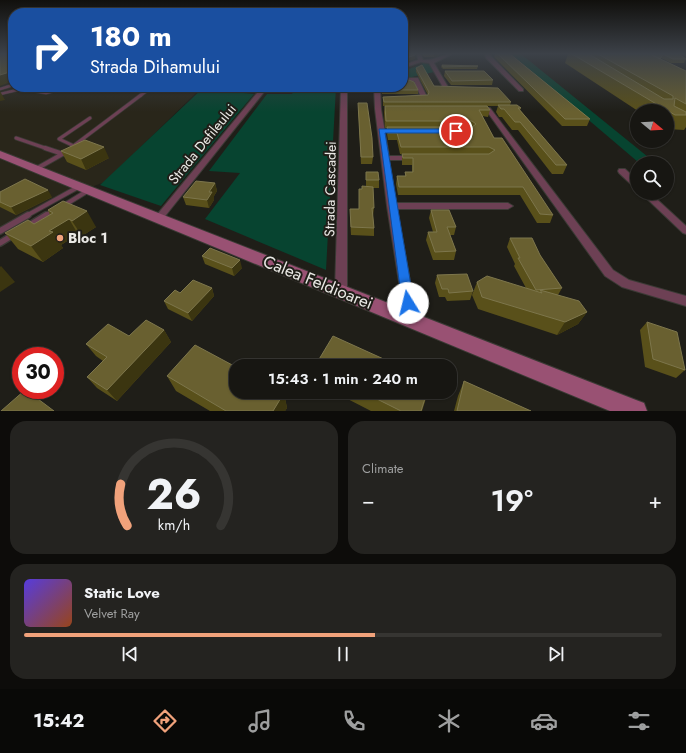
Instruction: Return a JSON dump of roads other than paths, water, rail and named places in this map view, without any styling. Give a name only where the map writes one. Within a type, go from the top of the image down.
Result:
[{"type":"main road","name":"Calea Feldioarei","points":[[0,154],[636,411]]},
{"type":"street","points":[[438,73],[446,88],[466,89]]},
{"type":"street","points":[[505,73],[521,90]]},
{"type":"street","points":[[408,80],[416,79],[424,97],[409,97]]},
{"type":"street","name":"Strada Defileului","points":[[159,218],[261,92]]},
{"type":"street","name":"Strada Cascadei","points":[[342,291],[344,92]]},
{"type":"street","points":[[378,92],[381,97],[392,206],[411,320]]},
{"type":"street","points":[[488,109],[609,273],[626,284],[686,301]]},
{"type":"street","points":[[386,158],[424,158]]},
{"type":"street","points":[[622,171],[630,178]]},
{"type":"street","points":[[653,200],[686,231]]},
{"type":"street","points":[[392,206],[508,206]]},
{"type":"lane","points":[[40,92],[50,92]]},
{"type":"lane","points":[[36,169],[63,154],[145,92]]},
{"type":"lane","points":[[74,146],[59,140],[90,118]]},
{"type":"lane","points":[[16,138],[63,154]]},
{"type":"lane","points":[[22,230],[84,188]]},
{"type":"lane","points":[[0,231],[84,188]]},
{"type":"lane","points":[[0,243],[17,233]]},
{"type":"place","name":"Bloc 1","points":[[60,238]]}]
